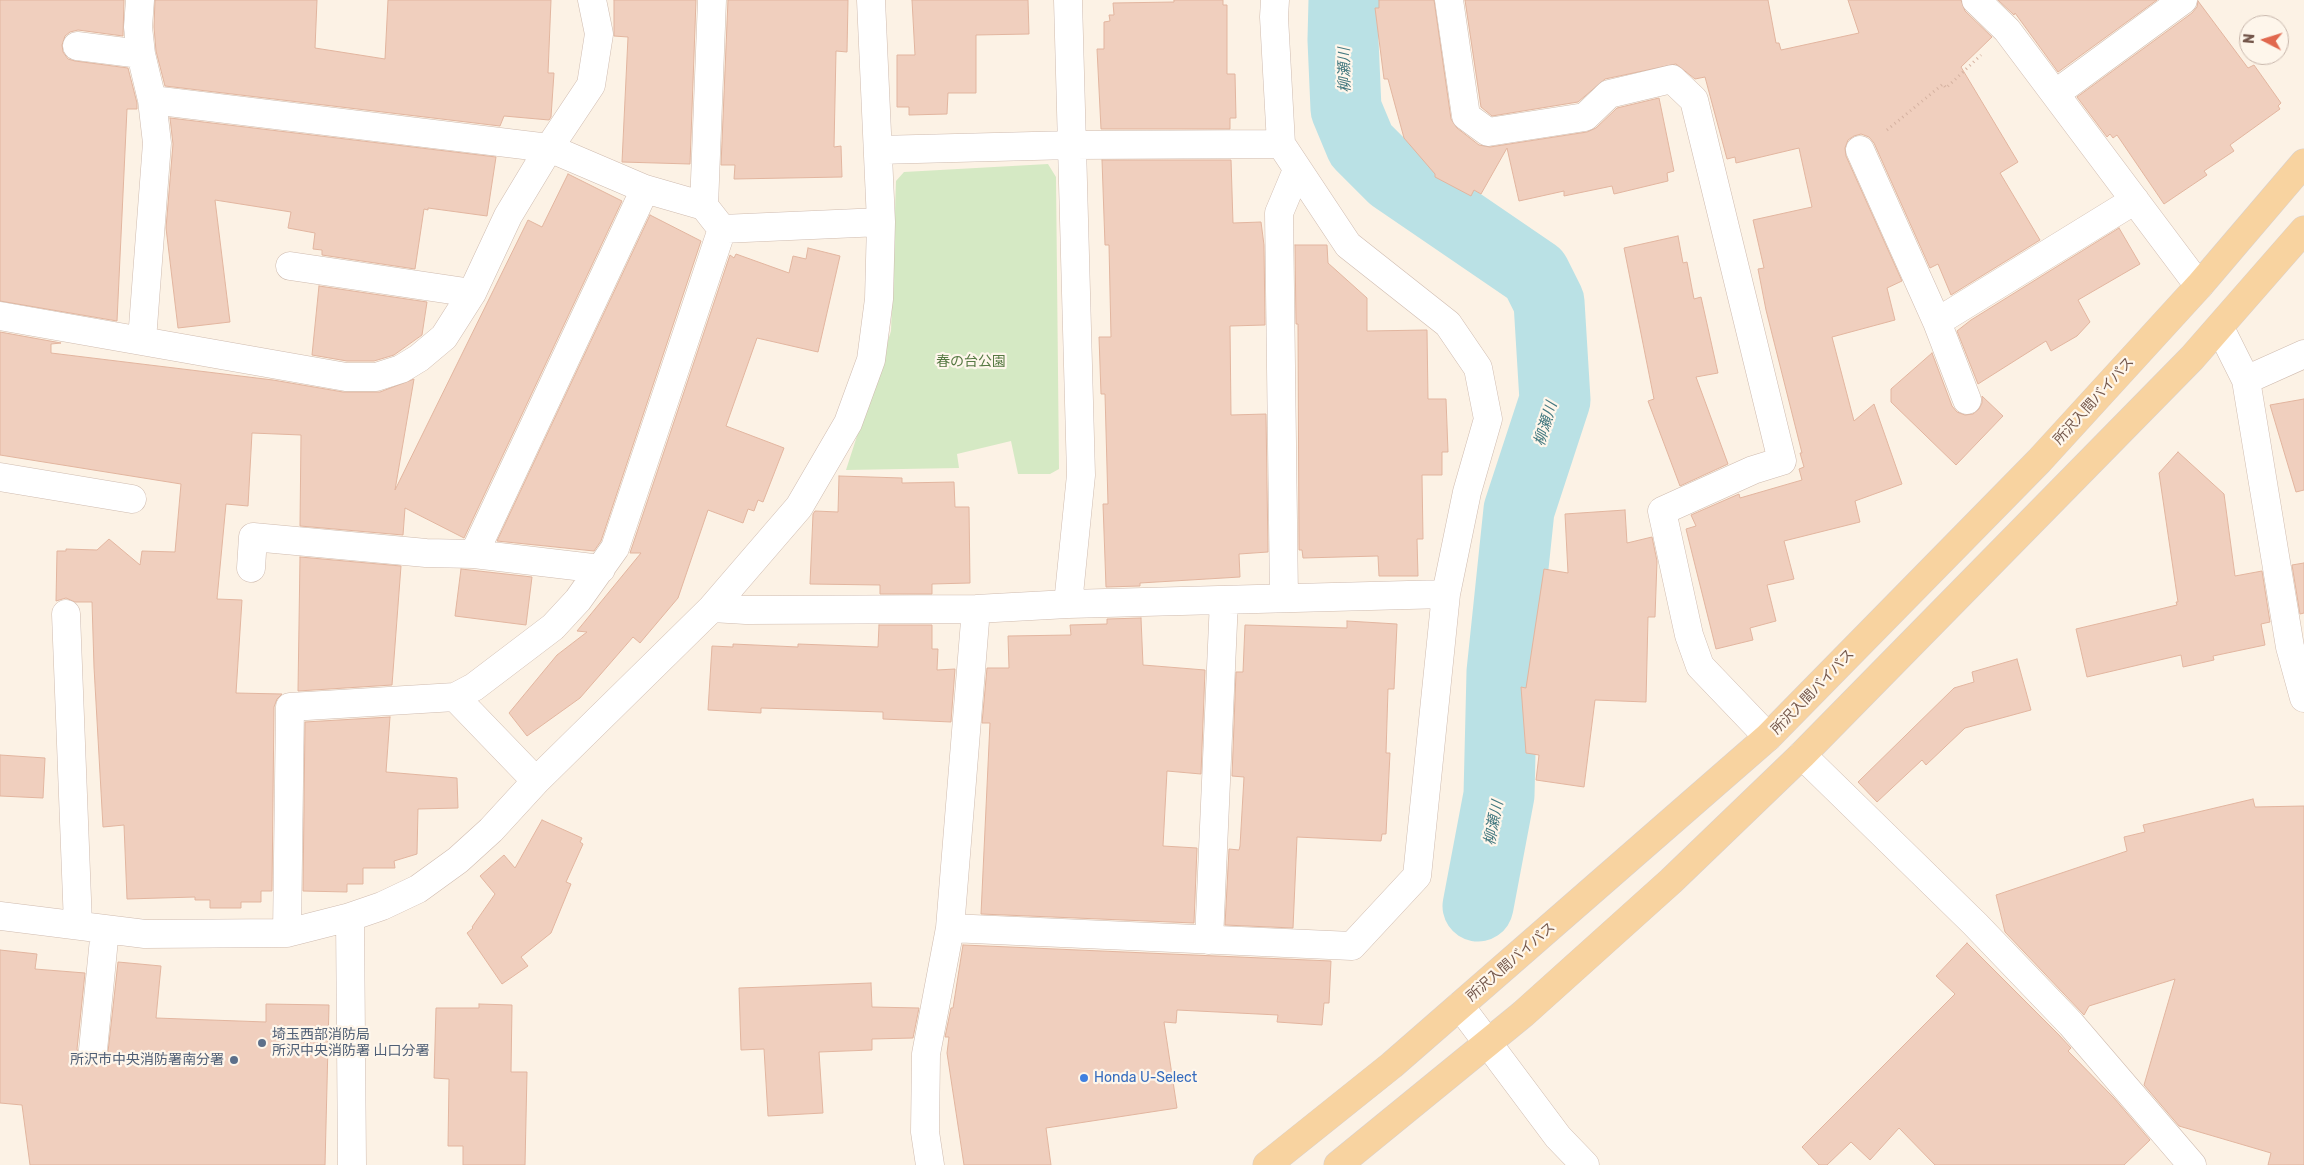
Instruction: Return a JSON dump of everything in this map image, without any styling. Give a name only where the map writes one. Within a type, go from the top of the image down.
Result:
[{"type":"main road","name":"所沢入間バイパス","points":[[1267,1165],[1392,1065],[1768,737],[2039,461],[2199,286],[2304,163]]},
{"type":"main road","points":[[1338,1165],[1488,1043],[1671,881],[1802,755],[2029,526],[2220,328],[2304,230]]},
{"type":"street","points":[[140,0],[138,27],[141,54],[152,100],[157,143],[142,340]]},
{"type":"street","points":[[0,316],[346,377],[376,377],[401,369],[444,337],[472,293],[508,216],[549,148],[591,85],[598,34],[592,0]]},
{"type":"street","points":[[704,206],[712,0]]},
{"type":"street","points":[[0,916],[145,934],[287,933],[350,917],[382,906],[418,889],[458,860],[491,830],[536,781],[712,608],[799,507],[848,423],[871,360],[878,299],[881,222],[871,0]]},
{"type":"street","points":[[1068,0],[1081,475],[1068,604]]},
{"type":"street","points":[[950,928],[1352,946],[1417,876],[1446,594],[1468,492],[1488,419],[1478,368],[1448,324],[1348,245],[1281,144],[1274,17],[1275,0]]},
{"type":"street","points":[[1449,0],[1466,116],[1488,132],[1585,117],[1609,94],[1672,79],[1694,100],[1782,460],[1753,470],[1662,511],[1689,635],[1700,666],[1768,737]]},
{"type":"street","points":[[1976,0],[2006,30],[2199,286]]},
{"type":"street","points":[[2055,94],[2184,0]]},
{"type":"street","points":[[77,46],[141,54]]},
{"type":"street","points":[[152,100],[549,148],[645,189],[704,206],[722,229]]},
{"type":"street","points":[[878,150],[1072,145],[1281,144]]},
{"type":"street","points":[[1860,150],[1937,322],[1968,400]]},
{"type":"street","points":[[1284,598],[1279,213],[1297,170]]},
{"type":"street","points":[[474,554],[645,189]]},
{"type":"street","points":[[1937,322],[2135,200]]},
{"type":"street","points":[[722,229],[881,222]]},
{"type":"street","points":[[287,933],[290,707],[455,697],[474,688],[553,627],[578,600],[615,548],[722,229]]},
{"type":"street","points":[[290,266],[472,293]]},
{"type":"street","points":[[2220,328],[2246,380],[2290,647],[2304,698]]},
{"type":"street","points":[[2246,380],[2304,354]]},
{"type":"street","points":[[0,478],[132,499]]},
{"type":"street","points":[[251,568],[253,537],[426,553],[474,554],[601,569]]},
{"type":"street","points":[[712,608],[746,610],[976,609],[1068,604],[1446,594]]},
{"type":"street","points":[[1210,940],[1224,600]]},
{"type":"street","points":[[930,1165],[925,1132],[926,1054],[950,928],[976,609]]},
{"type":"street","points":[[66,614],[78,925]]},
{"type":"street","points":[[455,697],[536,781]]},
{"type":"street","points":[[1802,755],[1976,924],[2071,1024],[2192,1165]]},
{"type":"street","points":[[350,917],[352,1165]]},
{"type":"street","points":[[93,1050],[105,929]]},
{"type":"street","points":[[1460,1006],[1558,1137],[1585,1165]]},
{"type":"street","points":[[1556,1165],[1558,1137]]},
{"type":"path","points":[[1860,150],[1943,84],[1946,88],[2006,30]]},
{"type":"green space","name":"春の台公園","points":[[1048,164],[1056,177],[1059,469],[1050,474],[1018,474],[1011,441],[957,454],[959,468],[846,470],[891,331],[896,181],[904,172]]},
{"type":"building","points":[[0,0],[124,0],[123,36],[78,30],[70,32],[65,36],[62,45],[63,52],[68,59],[128,68],[137,103],[137,109],[127,109],[117,321],[0,301]]},
{"type":"building","points":[[155,0],[317,0],[315,48],[385,59],[388,0],[551,0],[548,73],[554,73],[551,117],[549,120],[504,116],[500,126],[165,86],[156,51],[154,27]]},
{"type":"building","points":[[614,0],[696,0],[690,164],[622,162],[628,37],[614,36]]},
{"type":"building","points":[[728,0],[848,0],[847,52],[836,51],[834,147],[841,146],[842,177],[734,179],[735,165],[721,165]]},
{"type":"building","points":[[912,0],[1028,0],[1029,34],[976,35],[976,93],[948,93],[947,114],[909,115],[909,107],[897,107],[897,55],[915,55]]},
{"type":"building","points":[[1174,0],[1223,0],[1223,5],[1227,5],[1227,74],[1235,74],[1236,118],[1230,118],[1230,129],[1101,129],[1097,49],[1104,49],[1104,22],[1110,21],[1109,15],[1114,15],[1113,3],[1174,2]]},
{"type":"building","points":[[1379,0],[1434,0],[1451,119],[1457,128],[1479,145],[1490,147],[1587,132],[1596,128],[1617,108],[1659,98],[1674,171],[1667,173],[1668,181],[1614,194],[1612,186],[1564,196],[1564,191],[1519,201],[1507,148],[1481,194],[1474,190],[1471,196],[1435,177],[1435,174],[1404,138],[1388,79],[1384,79],[1375,8],[1379,8]]},
{"type":"building","points":[[1465,0],[1768,0],[1776,43],[1779,43],[1781,50],[1859,33],[1848,0],[1961,0],[1965,11],[1992,37],[1961,67],[2018,162],[2000,173],[2040,240],[1951,295],[1938,264],[1930,268],[1874,143],[1869,137],[1861,134],[1848,140],[1845,148],[1846,156],[1902,281],[1887,288],[1895,320],[1832,337],[1854,421],[1874,404],[1902,484],[1855,501],[1860,522],[1784,541],[1794,579],[1767,585],[1776,621],[1750,628],[1753,640],[1716,649],[1686,529],[1696,526],[1691,515],[1739,494],[1740,498],[1802,480],[1799,469],[1804,467],[1800,453],[1802,453],[1766,310],[1758,269],[1764,268],[1753,220],[1812,207],[1799,148],[1736,163],[1735,157],[1727,159],[1705,77],[1695,79],[1676,64],[1605,79],[1578,102],[1492,116],[1481,107]]},
{"type":"building","points":[[1998,0],[2157,0],[2058,72],[2015,13],[2014,15]]},
{"type":"building","points":[[2198,1],[2239,56],[2239,65],[2246,65],[2248,68],[2254,65],[2281,103],[2278,106],[2280,109],[2230,145],[2234,151],[2204,171],[2207,175],[2164,204],[2117,135],[2113,138],[2110,134],[2107,137],[2077,97],[2192,13],[2197,7]]},
{"type":"building","points":[[170,118],[496,157],[487,216],[424,209],[415,269],[322,255],[322,250],[313,249],[315,233],[288,228],[291,212],[215,200],[230,322],[178,328],[166,228],[173,144]]},
{"type":"building","points":[[1102,160],[1231,160],[1233,223],[1261,222],[1264,245],[1265,325],[1230,326],[1231,415],[1266,414],[1268,552],[1239,554],[1240,577],[1140,583],[1140,586],[1106,587],[1103,504],[1108,504],[1105,394],[1101,394],[1099,337],[1111,337],[1109,245],[1105,245]]},
{"type":"building","points":[[568,174],[622,201],[464,538],[405,508],[403,535],[300,526],[301,435],[252,433],[248,506],[226,504],[217,599],[242,600],[236,693],[282,694],[277,699],[274,707],[272,891],[261,891],[261,902],[241,902],[241,908],[210,908],[210,900],[195,900],[195,897],[127,899],[124,825],[103,827],[92,602],[75,602],[66,598],[56,601],[57,551],[66,551],[66,549],[97,550],[109,539],[140,565],[142,551],[175,552],[181,484],[0,455],[0,332],[61,343],[51,344],[51,353],[273,380],[343,392],[380,392],[414,379],[395,490],[528,220],[542,227]]},
{"type":"building","points":[[650,215],[701,241],[601,541],[594,551],[497,541]]},
{"type":"building","points":[[2119,228],[2140,264],[2078,300],[2090,322],[2077,336],[2051,351],[2046,341],[1978,384],[1957,331],[1971,320]]},
{"type":"building","points":[[1678,236],[1683,263],[1687,262],[1694,299],[1701,297],[1718,373],[1696,377],[1728,464],[1680,486],[1648,401],[1654,399],[1624,248]]},
{"type":"building","points":[[1295,245],[1327,245],[1328,263],[1367,298],[1367,331],[1427,330],[1428,399],[1446,399],[1448,452],[1442,452],[1442,475],[1422,475],[1423,539],[1417,539],[1418,576],[1379,576],[1378,556],[1303,558],[1302,550],[1299,550],[1298,324],[1296,324]]},
{"type":"building","points":[[808,248],[840,256],[818,352],[757,338],[726,426],[784,448],[763,502],[758,500],[754,511],[748,509],[743,523],[708,510],[678,598],[640,643],[633,637],[580,698],[527,736],[509,713],[557,655],[587,632],[577,631],[641,553],[630,553],[730,255],[734,258],[736,254],[789,273],[793,256],[806,259]]},
{"type":"building","points":[[319,286],[427,302],[422,335],[394,355],[374,361],[347,361],[312,355]]},
{"type":"building","points":[[1932,353],[1952,406],[1957,412],[1965,415],[1973,414],[1982,403],[1982,396],[2003,416],[1956,465],[1891,402],[1891,389]]},
{"type":"building","points":[[2304,399],[2304,490],[2296,492],[2270,405]]},
{"type":"building","points":[[2178,452],[2224,494],[2235,576],[2262,571],[2270,622],[2261,624],[2265,645],[2213,656],[2214,660],[2183,667],[2181,655],[2087,677],[2076,629],[2177,605],[2159,473]]},
{"type":"building","points":[[839,476],[902,478],[902,483],[954,482],[955,507],[969,507],[970,583],[932,584],[932,594],[880,594],[880,585],[810,584],[813,514],[815,511],[838,512]]},
{"type":"building","points":[[1625,510],[1627,543],[1652,537],[1657,561],[1655,617],[1648,617],[1646,702],[1595,700],[1584,787],[1536,780],[1539,755],[1526,753],[1521,687],[1526,688],[1544,569],[1568,573],[1565,514]]},
{"type":"building","points":[[300,557],[401,566],[392,685],[298,691]]},
{"type":"building","points":[[2304,563],[2304,613],[2300,614],[2292,565]]},
{"type":"building","points":[[461,569],[532,577],[526,625],[455,616]]},
{"type":"building","points":[[1141,618],[1143,665],[1205,670],[1201,774],[1167,771],[1163,846],[1197,848],[1194,923],[981,914],[990,723],[982,723],[987,668],[1009,668],[1008,636],[1071,635],[1070,625],[1107,624],[1107,619]]},
{"type":"building","points":[[1347,621],[1397,624],[1394,689],[1388,689],[1386,753],[1390,753],[1386,834],[1382,834],[1381,841],[1297,837],[1293,928],[1225,925],[1229,849],[1239,850],[1240,846],[1244,777],[1232,776],[1236,672],[1243,672],[1245,625],[1347,628]]},
{"type":"building","points":[[879,625],[932,625],[932,649],[938,649],[937,670],[955,669],[951,722],[883,719],[883,712],[761,708],[761,713],[708,710],[712,646],[733,647],[733,644],[798,647],[798,644],[878,647]]},
{"type":"building","points":[[2017,659],[2031,710],[1965,728],[1926,765],[1922,760],[1877,802],[1858,782],[1954,688],[1974,682],[1972,672]]},
{"type":"building","points":[[390,717],[386,772],[457,778],[458,808],[418,809],[417,854],[394,861],[395,868],[363,868],[363,884],[347,884],[347,892],[303,891],[305,722]]},
{"type":"building","points":[[0,755],[45,758],[43,798],[0,796]]},
{"type":"building","points":[[2253,799],[2255,807],[2304,806],[2304,1165],[2268,1165],[2271,1153],[2179,1126],[2144,1085],[2175,979],[2089,1006],[2084,1015],[2005,932],[1996,895],[2127,851],[2124,837],[2145,832],[2143,825]]},
{"type":"building","points":[[542,820],[582,838],[580,842],[583,844],[566,882],[571,884],[551,933],[521,957],[528,966],[502,984],[467,933],[473,928],[495,894],[480,876],[504,855],[515,868]]},
{"type":"building","points":[[1967,943],[2059,1035],[2071,1048],[2068,1051],[2114,1098],[2150,1140],[2124,1165],[1935,1165],[1899,1128],[1870,1160],[1851,1142],[1827,1165],[1819,1165],[1802,1147],[1955,994],[1936,976]]},
{"type":"building","points":[[963,945],[1331,961],[1329,1003],[1324,1003],[1322,1025],[1277,1022],[1278,1015],[1177,1010],[1176,1023],[1164,1022],[1177,1108],[1046,1128],[1051,1165],[964,1165],[947,1053],[949,1037],[945,1037],[951,1008],[953,1008]]},
{"type":"building","points":[[0,950],[37,954],[35,969],[85,973],[77,1049],[79,1056],[84,1062],[91,1065],[100,1064],[108,1052],[118,962],[161,966],[156,1018],[266,1022],[266,1004],[329,1005],[325,1165],[30,1165],[22,1105],[0,1103]]},
{"type":"building","points":[[871,983],[872,1007],[919,1008],[913,1038],[872,1039],[872,1050],[819,1052],[823,1113],[768,1116],[764,1049],[741,1050],[739,988]]},
{"type":"building","points":[[479,1004],[512,1005],[511,1072],[527,1072],[525,1165],[463,1165],[463,1146],[448,1146],[449,1079],[434,1078],[436,1008],[479,1008]]},
{"type":"waterway","name":"柳瀬川","points":[[1344,0],[1343,40],[1346,109],[1361,145],[1393,177],[1535,274],[1549,302],[1555,400],[1519,510],[1502,672],[1499,795],[1478,906]]},
{"type":"place","name":"埼玉西部消防局 所沢中央消防署 山口分署","points":[[262,1043]]},
{"type":"place","name":"所沢市中央消防署南分署","points":[[234,1060]]},
{"type":"place","name":"Honda U-Select","points":[[1084,1078]]}]
